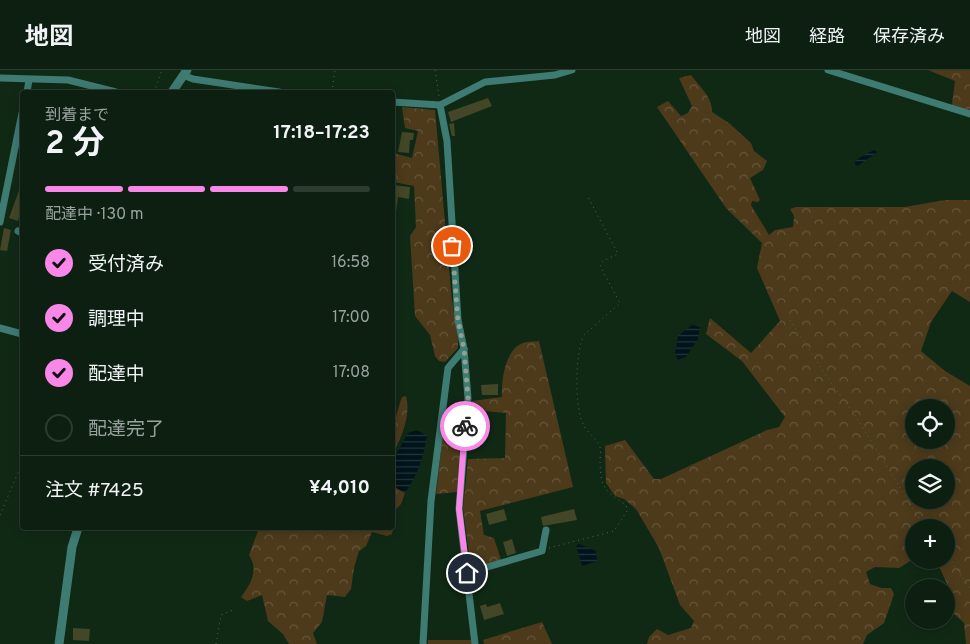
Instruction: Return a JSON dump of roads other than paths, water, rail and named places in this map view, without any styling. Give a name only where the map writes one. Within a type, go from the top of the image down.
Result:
[{"type":"street","points":[[395,102],[440,105],[484,82],[555,75],[572,70]]},
{"type":"street","points":[[828,70],[970,114]]},
{"type":"street","points":[[173,90],[185,73],[192,79],[266,90]]},
{"type":"street","points":[[0,78],[68,80],[108,90]]},
{"type":"street","points":[[27,90],[29,80]]},
{"type":"street","points":[[440,105],[446,141],[458,320],[464,349],[468,398],[459,509],[475,644]]},
{"type":"street","points":[[0,222],[20,123]]},
{"type":"street","points":[[0,328],[20,333]]},
{"type":"street","points":[[423,644],[431,501],[448,368],[464,349]]},
{"type":"street","points":[[59,644],[72,547],[77,530]]},
{"type":"street","points":[[467,573],[542,551],[546,530]]},
{"type":"water","points":[[874,150],[877,152],[856,167],[855,162],[859,158]]},
{"type":"water","points":[[692,325],[700,327],[698,339],[686,357],[678,360],[675,354],[678,336]]},
{"type":"water","points":[[417,430],[427,436],[419,466],[405,493],[395,487],[395,456],[408,433]]},
{"type":"water","points":[[579,544],[596,551],[597,561],[582,566],[576,546]]}]
